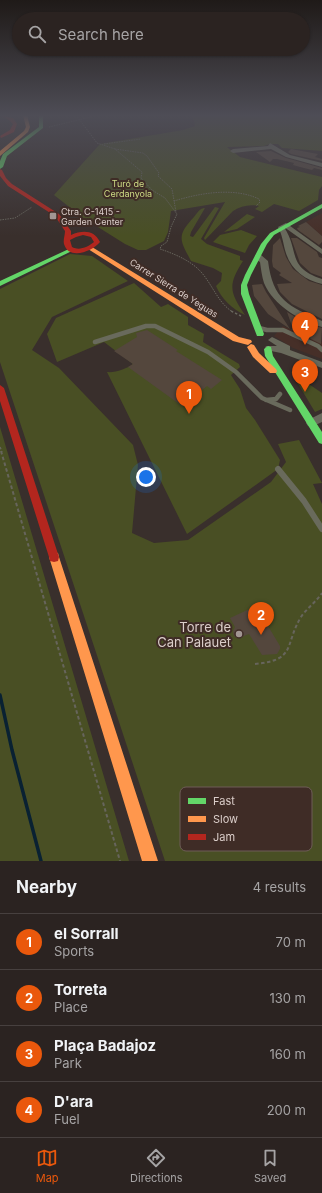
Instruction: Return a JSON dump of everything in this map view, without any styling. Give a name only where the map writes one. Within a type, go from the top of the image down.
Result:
[{"type":"main road","points":[[0,167],[1,161],[5,155]]},
{"type":"main road","points":[[0,171],[4,179],[10,185],[57,215],[68,235],[68,245],[73,249],[80,250],[90,248],[97,244],[96,238],[91,234],[68,235]]},
{"type":"main road","points":[[322,206],[284,226],[267,239],[248,275],[244,289],[260,332],[266,335],[270,346],[269,356],[322,440]]},
{"type":"main road","name":"Carrer Sierra de Yeguas","points":[[90,248],[236,339],[250,345]]},
{"type":"main road","points":[[0,284],[73,249]]},
{"type":"main road","points":[[260,332],[250,336],[250,345],[256,355],[288,386]]},
{"type":"main road","points":[[250,345],[261,350],[270,346]]},
{"type":"main road","points":[[0,388],[150,861]]},
{"type":"main road","points":[[0,401],[36,522],[92,696],[142,861]]},
{"type":"street","points":[[288,155],[322,165]]},
{"type":"street","points":[[284,226],[322,252]]},
{"type":"street","points":[[284,226],[290,257],[294,264],[311,278],[322,282]]},
{"type":"street","points":[[258,257],[264,261],[268,283],[277,297],[298,314],[322,324]]},
{"type":"street","points":[[270,346],[319,364]]},
{"type":"street","points":[[276,365],[275,356],[278,354],[287,353],[299,356]]},
{"type":"street","points":[[312,423],[322,417]]},
{"type":"lane","points":[[95,342],[146,326],[155,326],[215,356],[236,371],[252,391],[262,399],[290,410]]},
{"type":"lane","points":[[260,332],[283,330],[318,346],[322,350]]},
{"type":"lane","points":[[311,372],[319,364]]},
{"type":"lane","points":[[262,399],[276,399],[280,394]]},
{"type":"lane","points":[[278,469],[304,501],[322,529]]},
{"type":"path","points":[[122,155],[142,172],[141,178],[152,190],[165,198],[176,214]]},
{"type":"path","points":[[145,155],[147,156],[159,173],[158,176],[172,189],[174,201],[176,214],[171,227],[170,235],[167,242],[161,246],[160,249],[171,253],[197,268],[230,310],[245,318]]},
{"type":"path","points":[[174,201],[199,196],[247,194],[259,199],[260,202],[256,206]]},
{"type":"path","points":[[0,220],[15,218],[37,202]]},
{"type":"path","points":[[0,447],[120,861]]},
{"type":"path","points":[[255,664],[268,664],[278,660],[287,653],[302,617],[322,593]]},
{"type":"shaded area","points":[[322,213],[322,236],[306,222]]},
{"type":"shaded area","points":[[283,326],[322,342],[322,359],[293,348],[274,336]]},
{"type":"green space","name":"Turó de Cerdanyola","points":[[90,155],[238,155],[322,177],[322,186],[319,190],[318,200],[299,211],[274,204],[262,212],[255,209],[259,206],[248,205],[233,211],[205,240],[204,238],[225,202],[171,211],[168,232],[164,241],[146,250],[138,250],[125,244],[82,217],[54,195]]},
{"type":"green space","points":[[215,207],[219,208],[201,239],[207,244],[240,256],[240,260],[243,261],[235,276],[232,288],[233,294],[245,315],[232,307],[218,290],[216,286],[221,281],[222,273],[213,268],[191,261],[182,243],[182,234],[184,229],[197,212],[205,208],[191,232],[190,236],[193,237]]},
{"type":"green space","points":[[247,214],[255,217],[237,229],[224,232]]},
{"type":"green space","points":[[241,230],[257,236],[249,245],[245,253],[213,242],[220,235]]},
{"type":"green space","points":[[70,254],[92,256],[128,281],[52,317],[32,350],[59,368],[133,445],[138,465],[132,533],[154,543],[188,540],[271,482],[286,462],[278,444],[299,440],[322,483],[313,484],[322,504],[322,861],[165,861],[0,362],[0,289]]},
{"type":"green space","points":[[134,283],[161,307],[168,304],[188,317],[188,325],[204,334],[203,342],[239,364],[240,367],[231,375],[240,389],[246,408],[280,460],[278,469],[187,534],[107,372],[127,368],[133,364],[104,342],[57,362],[47,334],[56,318]]},
{"type":"green space","points":[[291,372],[322,393],[322,409],[315,412]]},
{"type":"green space","points":[[0,427],[129,861],[0,861]]},
{"type":"building","points":[[260,155],[280,155],[322,168],[322,170],[314,168],[312,170],[293,165],[294,163],[277,159],[273,159],[270,162]]},
{"type":"building","points":[[296,155],[317,155],[315,157],[322,159],[322,161]]},
{"type":"building","points":[[306,222],[322,236],[322,242],[319,245],[298,230],[297,228],[300,227],[298,226]]},
{"type":"building","points":[[280,238],[286,257],[293,269],[309,281],[322,285],[322,319],[292,304],[280,292],[277,284],[292,283],[279,275],[281,273],[273,267],[273,245]]},
{"type":"building","points":[[291,238],[297,238],[317,252],[319,257],[322,258],[322,277],[311,273],[300,263]]},
{"type":"building","points":[[262,284],[290,329],[268,314],[254,296],[252,285]]},
{"type":"building","points":[[287,312],[304,322],[322,328],[321,344],[291,329],[293,329]]},
{"type":"building","points":[[147,330],[178,350],[176,351],[222,380],[211,389],[207,386],[182,406],[128,367],[133,364],[114,351],[137,337],[136,333]]},
{"type":"building","points":[[256,606],[280,646],[277,654],[262,655],[249,634],[239,638],[234,636],[233,631],[235,627],[230,618]]},
{"type":"waterway","points":[[0,695],[12,750],[41,861]]},
{"type":"traffic: fast","points":[[0,167],[5,155]]},
{"type":"traffic: fast","points":[[260,334],[245,294],[244,285],[248,275],[264,244],[272,234],[322,206]]},
{"type":"traffic: fast","points":[[0,284],[73,249]]},
{"type":"traffic: fast","points":[[268,349],[269,356],[322,440]]},
{"type":"traffic: slow","points":[[90,248],[236,339],[248,342]]},
{"type":"traffic: slow","points":[[251,347],[256,355],[273,371]]},
{"type":"traffic: slow","points":[[54,557],[150,861]]},
{"type":"traffic: jam","points":[[0,171],[4,179],[10,185],[57,215],[68,231],[67,244],[69,248],[76,251],[86,249],[97,242],[94,236],[87,234],[77,234],[68,239]]},
{"type":"traffic: jam","points":[[0,388],[54,557]]},
{"type":"place","name":"Ctra. C-1415 - Garden Center","points":[[53,216]]},
{"type":"place","name":"D'ara","points":[[305,345]]},
{"type":"place","name":"Plaça Badajoz","points":[[305,392]]},
{"type":"place","name":"el Sorrall","points":[[189,414]]},
{"type":"place","name":"Torre de Can Palauet","points":[[239,634]]},
{"type":"place","name":"Torreta","points":[[261,635]]}]
